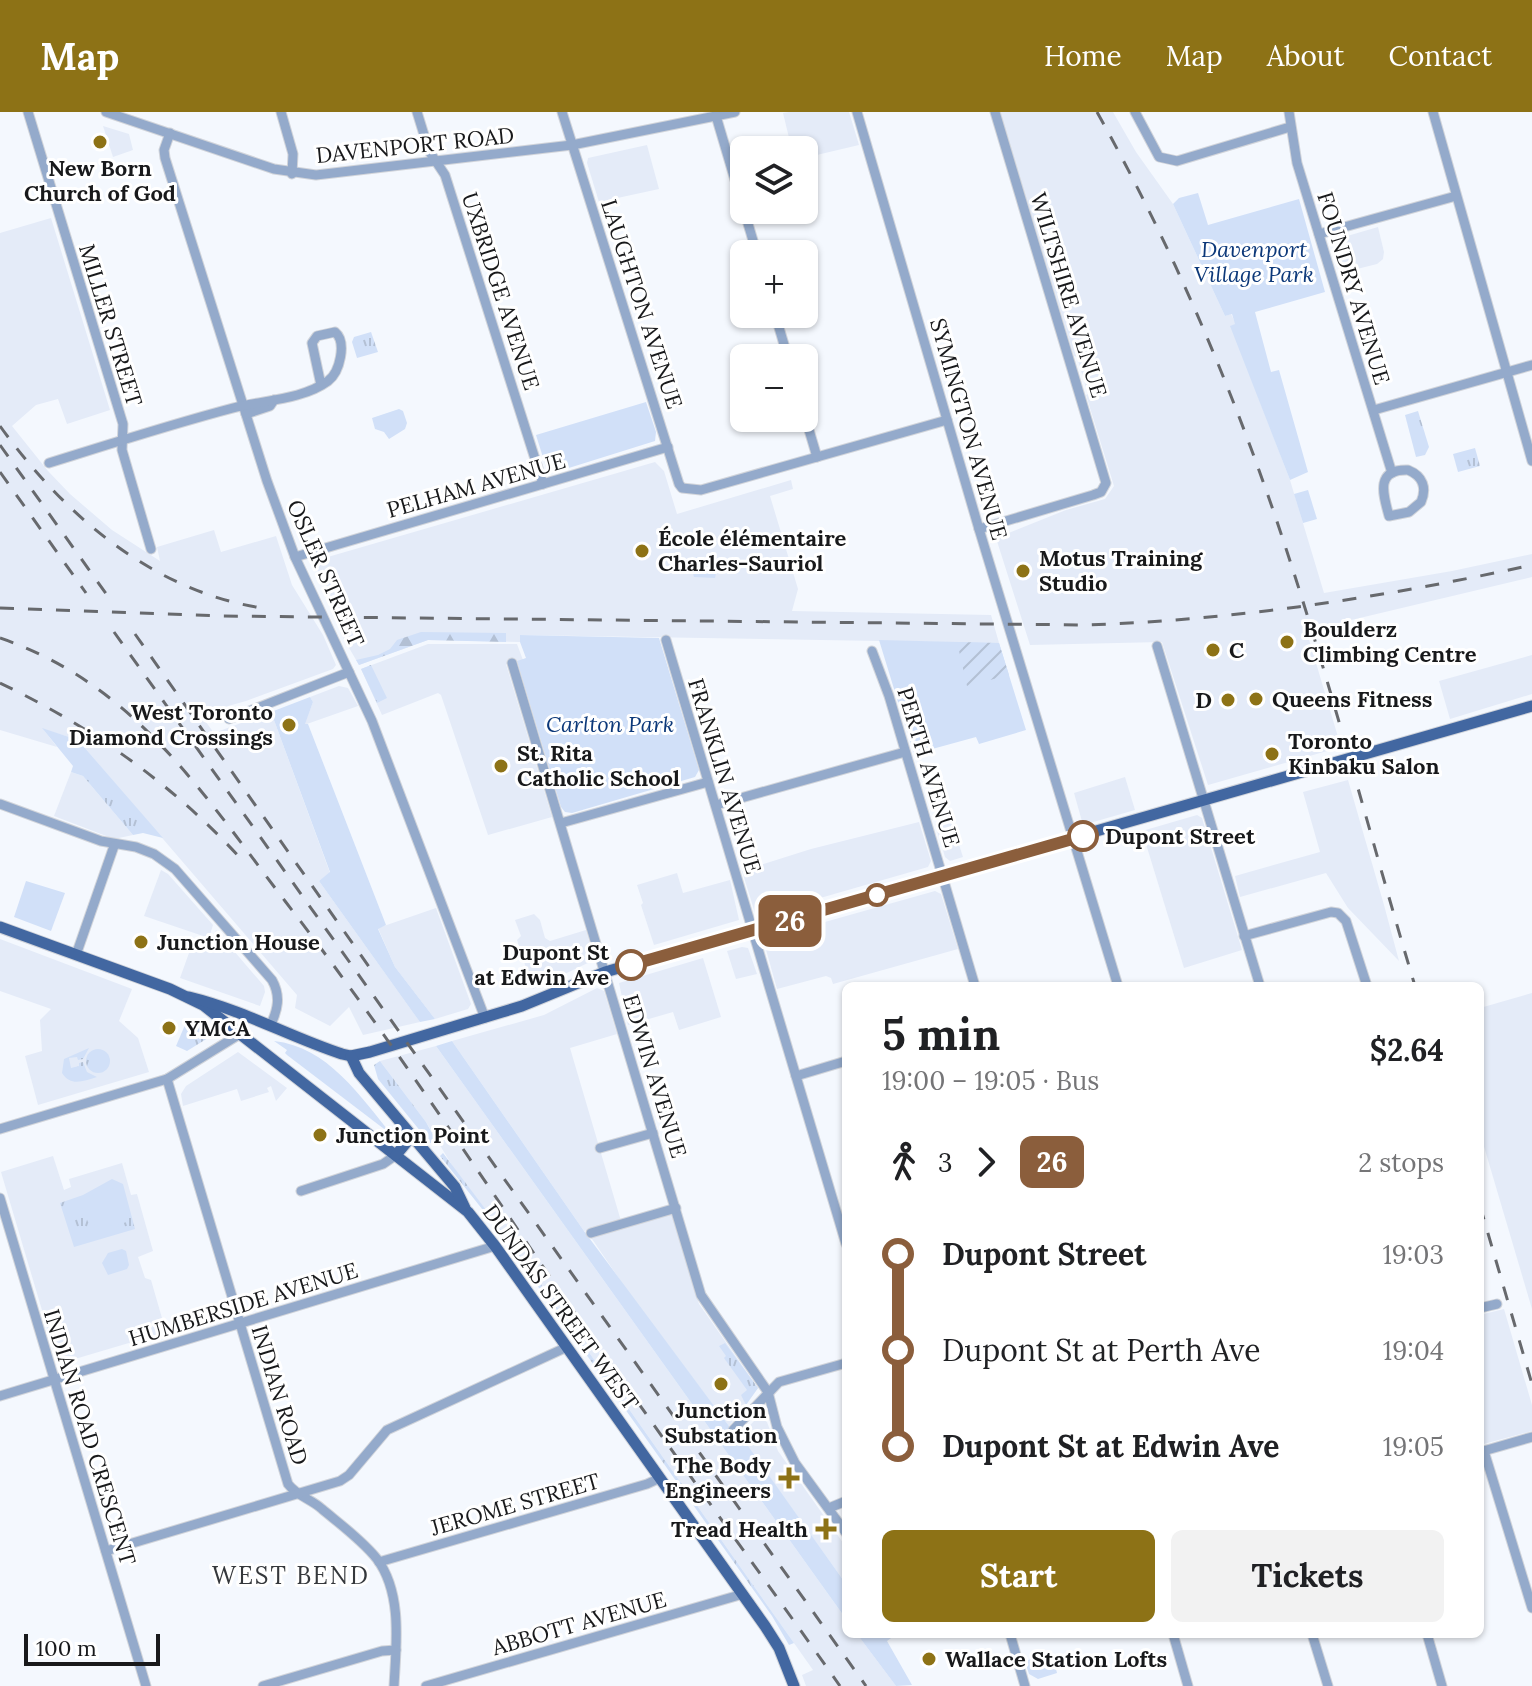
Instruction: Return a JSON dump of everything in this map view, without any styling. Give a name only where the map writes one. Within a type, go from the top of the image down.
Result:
[{"type":"main road","points":[[189,997],[246,1014],[351,1056],[522,1006],[605,972],[1532,706]]},
{"type":"main road","name":"DUNDAS STREET WEST","points":[[0,927],[189,997],[468,1212],[743,1594],[779,1648],[794,1686]]},
{"type":"main road","points":[[240,1034],[270,1026]]},
{"type":"main road","points":[[351,1056],[359,1073],[455,1187],[468,1212]]},
{"type":"main road","points":[[396,1155],[406,1143],[404,1129]]},
{"type":"street","name":"MILLER STREET","points":[[28,112],[123,424],[122,450],[151,549]]},
{"type":"street","name":"DAVENPORT ROAD","points":[[106,112],[129,115],[170,133],[292,174],[329,174],[572,145],[735,112]]},
{"type":"street","points":[[281,112],[293,154],[292,174]]},
{"type":"street","name":"UXBRIDGE AVENUE","points":[[417,112],[429,151],[446,177],[543,484]]},
{"type":"street","name":"LAUGHTON AVENUE","points":[[562,112],[679,484],[687,490],[701,490],[817,457]]},
{"type":"street","name":"SYMINGTON AVENUE","points":[[857,112],[979,529],[1117,982]]},
{"type":"street","name":"WILTSHIRE AVENUE","points":[[979,529],[1093,495],[1105,488],[1106,478],[995,112]]},
{"type":"street","points":[[1135,112],[1159,157],[1177,161],[1290,127]]},
{"type":"street","name":"FOUNDRY AVENUE","points":[[1289,112],[1297,163],[1392,473]]},
{"type":"street","points":[[1433,112],[1532,461]]},
{"type":"street","points":[[716,116],[753,240]]},
{"type":"street","name":"OSLER STREET","points":[[170,133],[164,150],[165,158],[244,410],[295,557],[372,721],[485,1018]]},
{"type":"street","points":[[1319,234],[1456,196]]},
{"type":"street","points":[[49,463],[244,410],[265,399],[274,400],[321,385],[331,379],[338,366],[341,342],[335,332],[317,336],[312,343],[321,385]]},
{"type":"street","points":[[1374,410],[1532,365]]},
{"type":"street","points":[[810,432],[817,457],[947,420]]},
{"type":"street","name":"PELHAM AVENUE","points":[[295,557],[668,447]]},
{"type":"street","points":[[1402,470],[1413,472],[1425,490],[1421,502],[1414,509],[1389,516],[1382,486],[1392,473],[1402,470]]},
{"type":"street","name":"FRANKLIN AVENUE","points":[[666,640],[842,1230]]},
{"type":"street","points":[[1157,646],[1259,982]]},
{"type":"street","name":"PERTH AVENUE","points":[[872,651],[944,876],[974,982]]},
{"type":"street","name":"EDWIN AVENUE","points":[[512,663],[701,1295],[768,1392],[777,1427],[786,1446],[842,1527]]},
{"type":"street","points":[[229,719],[349,672]]},
{"type":"street","points":[[716,805],[905,752]]},
{"type":"street","points":[[561,823],[708,782]]},
{"type":"street","points":[[0,804],[114,846],[136,847],[154,854],[175,869],[272,980],[278,1007],[270,1026]]},
{"type":"street","points":[[76,955],[114,846]]},
{"type":"street","points":[[1244,936],[1331,912],[1338,913],[1346,921],[1366,982]]},
{"type":"street","points":[[0,1129],[167,1079],[240,1034]]},
{"type":"street","points":[[796,1076],[842,1062]]},
{"type":"street","name":"INDIAN ROAD","points":[[167,1079],[288,1484],[299,1495],[319,1506],[379,1562],[393,1603],[396,1650],[394,1686]]},
{"type":"street","points":[[600,1148],[653,1133]]},
{"type":"street","points":[[301,1191],[383,1164],[396,1155]]},
{"type":"street","name":"INDIAN ROAD CRESCENT","points":[[0,1198],[146,1686]]},
{"type":"street","points":[[835,1206],[842,1204]]},
{"type":"street","points":[[591,1233],[676,1208]]},
{"type":"street","name":"HUMBERSIDE AVENUE","points":[[0,1396],[495,1246]]},
{"type":"street","points":[[1484,1307],[1497,1304]]},
{"type":"street","points":[[106,1551],[299,1495],[345,1478],[387,1430],[567,1347]]},
{"type":"street","points":[[733,1430],[779,1382],[842,1364]]},
{"type":"street","points":[[1484,1451],[1532,1437]]},
{"type":"street","points":[[1484,1458],[1532,1608]]},
{"type":"street","name":"JEROME STREET","points":[[379,1562],[660,1478]]},
{"type":"street","points":[[829,1508],[842,1503]]},
{"type":"street","name":"ABBOTT AVENUE","points":[[426,1686],[743,1594]]},
{"type":"street","points":[[1011,1638],[1025,1686]]},
{"type":"street","points":[[1174,1638],[1188,1686]]},
{"type":"street","points":[[1313,1638],[1328,1686]]},
{"type":"street","points":[[1428,1638],[1442,1686]]},
{"type":"street","points":[[263,1686],[382,1651],[396,1650]]},
{"type":"shaded area","points":[[849,112],[859,145],[818,155],[818,136],[789,136],[783,113]]},
{"type":"shaded area","points":[[1000,112],[1113,112],[1136,152],[1173,204],[1225,316],[1231,314],[1236,324],[1231,326],[1290,480],[1324,593],[1532,554],[1532,577],[1326,626],[1305,626],[1341,747],[1208,785],[1162,642],[1030,645],[996,538],[1066,510],[1105,499],[1114,486]]},
{"type":"shaded area","points":[[103,126],[129,134],[133,150],[113,157]]},
{"type":"shaded area","points":[[647,145],[659,189],[599,202],[588,158]]},
{"type":"shaded area","points":[[51,218],[110,410],[67,424],[58,399],[36,405],[12,426],[70,494],[112,530],[160,561],[157,547],[214,530],[221,552],[276,536],[292,585],[323,635],[336,665],[333,669],[246,701],[200,714],[214,733],[271,712],[330,873],[319,881],[420,1022],[363,1035],[349,1007],[330,1026],[295,1008],[297,995],[78,740],[43,729],[57,747],[0,730],[0,233]]},
{"type":"shaded area","points":[[1378,227],[1383,259],[1377,264],[1345,272],[1335,243],[1337,239]]},
{"type":"shaded area","points":[[655,462],[664,471],[677,514],[791,480],[793,489],[770,496],[798,589],[792,611],[991,615],[999,643],[521,635],[520,642],[428,640],[359,665],[341,634],[314,561]]},
{"type":"shaded area","name":"St. Rita Catholic School","points":[[428,644],[517,644],[523,660],[506,664],[552,817],[488,835],[441,695],[438,693],[382,715],[361,669]]},
{"type":"shaded area","points":[[1532,655],[1532,694],[1450,719],[1439,681]]},
{"type":"shaded area","points":[[339,686],[348,688],[358,706],[304,725],[313,702],[310,697]]},
{"type":"shaded area","points":[[71,772],[83,776],[133,835],[114,839],[54,816]]},
{"type":"shaded area","points":[[1125,777],[1135,810],[1083,825],[1074,793]]},
{"type":"shaded area","points":[[1348,780],[1399,961],[1348,908],[1326,873],[1240,897],[1235,876],[1320,852],[1303,792]]},
{"type":"shaded area","points":[[1197,815],[1202,818],[1242,950],[1184,968],[1142,831]]},
{"type":"shaded area","points":[[951,820],[963,857],[950,861],[945,857],[935,824]]},
{"type":"shaded area","points":[[919,822],[931,861],[928,867],[761,915],[755,913],[742,871],[811,849]]},
{"type":"shaded area","points":[[161,870],[213,925],[209,938],[144,916]]},
{"type":"shaded area","points":[[677,873],[683,893],[730,880],[739,920],[654,945],[637,885]]},
{"type":"shaded area","points":[[935,891],[941,894],[958,949],[833,984],[831,978],[826,976],[777,989],[765,946],[768,938]]},
{"type":"shaded area","points":[[436,908],[471,1004],[468,1009],[435,1019],[395,967],[378,928]]},
{"type":"shaded area","points":[[534,914],[540,920],[545,938],[550,941],[586,930],[593,954],[592,961],[533,989],[517,940],[521,936],[515,920]]},
{"type":"shaded area","points":[[216,930],[264,986],[260,1006],[180,978],[194,939],[211,945]]},
{"type":"shaded area","points":[[0,939],[132,989],[119,1021],[138,1038],[149,1072],[38,1105],[25,1056],[42,1051],[40,1020],[51,1009],[0,991]]},
{"type":"shaded area","points":[[748,948],[757,974],[736,979],[727,951]]},
{"type":"shaded area","points":[[703,958],[721,1017],[679,1030],[673,1012],[628,1025],[619,983]]},
{"type":"shaded area","points":[[597,988],[604,991],[617,1034],[570,1048],[621,1221],[584,1231],[452,1041],[544,1015]]},
{"type":"shaded area","points":[[1532,993],[1532,1309],[1484,1147],[1484,1007]]},
{"type":"shaded area","points":[[436,1046],[842,1613],[842,1638],[860,1638],[896,1686],[806,1686],[802,1675],[813,1670],[380,1061]]},
{"type":"shaded area","points":[[238,1052],[287,1088],[276,1101],[271,1086],[267,1088],[269,1092],[241,1101],[237,1089],[183,1106],[181,1094],[186,1086]]},
{"type":"shaded area","points":[[53,1156],[64,1190],[71,1187],[69,1179],[122,1163],[131,1195],[137,1194],[153,1251],[138,1257],[145,1278],[151,1280],[166,1332],[58,1364],[1,1172]]},
{"type":"shaded area","points":[[671,1213],[699,1304],[758,1388],[729,1426],[590,1236]]},
{"type":"shaded area","points":[[1504,1309],[1532,1405],[1532,1431],[1484,1444],[1484,1314]]},
{"type":"shaded area","points":[[761,1418],[767,1422],[778,1451],[842,1541],[842,1578],[740,1436]]},
{"type":"green space","name":"Davenport Village Park","points":[[1198,193],[1208,225],[1299,199],[1325,292],[1255,312],[1271,372],[1279,370],[1308,472],[1290,480],[1230,326],[1235,324],[1232,314],[1225,316],[1173,204],[1179,198]]},
{"type":"green space","points":[[371,332],[378,352],[357,358],[352,342],[354,337]]},
{"type":"green space","points":[[646,402],[656,432],[655,441],[556,472],[546,467],[536,435]]},
{"type":"green space","points":[[399,409],[403,411],[407,423],[405,429],[389,439],[384,432],[375,429],[372,418]]},
{"type":"green space","points":[[1418,411],[1429,447],[1425,455],[1416,457],[1405,415]]},
{"type":"green space","points":[[1475,448],[1480,466],[1458,472],[1453,454]]},
{"type":"green space","points":[[1308,490],[1317,519],[1303,523],[1294,494]]},
{"type":"green space","points":[[689,557],[719,558],[715,578],[694,577]]},
{"type":"green space","points":[[421,632],[506,633],[506,642],[428,640],[359,665],[356,660],[378,655],[390,649],[397,640]]},
{"type":"green space","name":"Carlton Park","points":[[520,635],[659,638],[699,770],[695,777],[572,813],[565,812],[517,661],[526,658]]},
{"type":"green space","points":[[879,640],[999,643],[1026,730],[979,744],[976,737],[914,754]]},
{"type":"green space","points":[[957,642],[999,643],[1009,675],[967,686]]},
{"type":"green space","points":[[371,665],[387,698],[377,703],[361,669]]},
{"type":"green space","points":[[310,697],[313,702],[305,724],[308,724],[386,925],[378,929],[395,967],[435,1019],[420,1022],[319,881],[330,872],[271,712]]},
{"type":"green space","points":[[42,728],[78,740],[163,838],[143,833],[133,835],[83,776],[71,772],[73,766]]},
{"type":"green space","points":[[26,881],[65,893],[51,931],[14,917]]},
{"type":"green space","points":[[197,1021],[209,1031],[208,1038],[187,1051],[176,1046],[185,1025]]},
{"type":"green space","points":[[274,1041],[293,1045],[327,1063],[355,1090],[392,1135],[287,1055],[287,1050]]},
{"type":"green space","points":[[452,1041],[584,1231],[729,1426],[743,1439],[842,1578],[842,1613],[436,1046]]},
{"type":"green space","points":[[89,1048],[83,1059],[69,1058],[71,1068],[83,1062],[87,1072],[97,1077],[78,1082],[69,1080],[62,1073],[64,1059]]},
{"type":"green space","points":[[98,1049],[107,1052],[110,1061],[107,1070],[98,1073],[89,1070],[86,1061],[89,1052]]},
{"type":"green space","points":[[380,1061],[426,1122],[437,1142],[430,1143],[378,1079],[374,1065]]},
{"type":"green space","points":[[443,1153],[521,1256],[794,1643],[789,1645],[772,1616],[522,1264],[524,1262],[440,1156]]},
{"type":"green space","points":[[112,1179],[123,1184],[135,1229],[74,1247],[60,1203]]},
{"type":"green space","points":[[117,1187],[127,1222],[108,1226],[88,1222],[79,1200]]},
{"type":"green space","points":[[122,1249],[126,1251],[127,1269],[108,1275],[102,1263],[108,1253]]},
{"type":"green space","points":[[725,1343],[758,1388],[746,1405],[741,1395],[747,1390],[719,1346]]},
{"type":"green space","points":[[860,1638],[891,1638],[887,1641],[912,1685],[896,1686]]},
{"type":"green space","points":[[1052,1653],[1057,1673],[1038,1679],[1029,1674],[1025,1661]]},
{"type":"railway","points":[[1097,112],[1189,296],[1229,390],[1265,487],[1325,673],[1414,982]]},
{"type":"railway","points":[[0,426],[52,489],[113,544],[184,585],[222,599],[262,608]]},
{"type":"railway","points":[[0,445],[107,595]]},
{"type":"railway","points":[[0,472],[86,593]]},
{"type":"railway","points":[[0,608],[223,616],[1086,625],[1198,618],[1310,605],[1532,565]]},
{"type":"railway","points":[[114,632],[866,1686]]},
{"type":"railway","points":[[135,634],[372,971]]},
{"type":"railway","points":[[0,638],[48,658],[90,683],[128,713],[162,747],[225,821],[388,1041],[587,1331],[840,1686]]},
{"type":"railway","points":[[0,683],[66,718],[129,759],[187,806],[241,859]]},
{"type":"railway","points":[[1484,1220],[1532,1384]]},
{"type":"bus line","name":"26","points":[[631,965],[1083,836]]},
{"type":"place","name":"New Born Church of God","points":[[100,142]]},
{"type":"place","name":"École élémentaire Charles-Sauriol","points":[[642,551]]},
{"type":"place","name":"Motus Training Studio","points":[[1023,571]]},
{"type":"place","name":"Boulderz Climbing Centre","points":[[1287,642]]},
{"type":"place","name":"C","points":[[1213,650]]},
{"type":"place","name":"Queens Fitness","points":[[1256,699]]},
{"type":"place","name":"D","points":[[1228,700]]},
{"type":"place","name":"West Toronto Diamond Crossings","points":[[289,725]]},
{"type":"place","name":"Toronto Kinbaku Salon","points":[[1272,754]]},
{"type":"place","name":"St. Rita Catholic School","points":[[501,766]]},
{"type":"place","name":"Dupont Street","points":[[1083,836]]},
{"type":"place","name":"Junction House","points":[[141,942]]},
{"type":"place","name":"Dupont St at Edwin Ave","points":[[631,965]]},
{"type":"place","name":"YMCA","points":[[169,1028]]},
{"type":"place","name":"Junction Point","points":[[320,1135]]},
{"type":"place","name":"Junction Substation","points":[[721,1384]]},
{"type":"place","name":"The Body Engineers","points":[[789,1478]]},
{"type":"place","name":"Tread Health","points":[[826,1529]]},
{"type":"place","name":"Wallace Station Lofts","points":[[929,1659]]},
{"type":"district","name":"WEST BEND","points":[[291,1576]]}]
